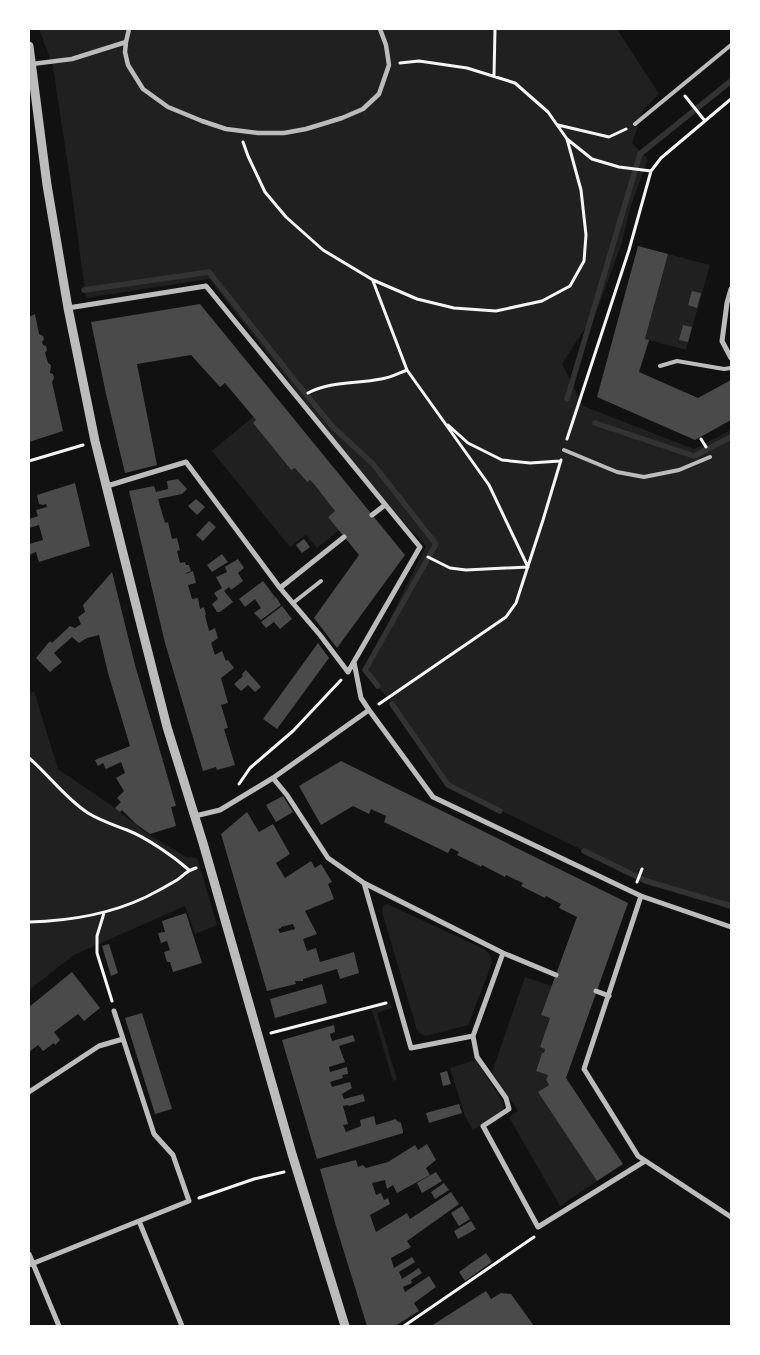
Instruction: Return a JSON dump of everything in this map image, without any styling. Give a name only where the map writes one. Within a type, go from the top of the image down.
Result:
[{"type":"street","points":[[129,29],[125,52],[128,64],[142,89],[168,107],[202,121],[239,131],[258,133],[284,133],[306,129],[342,118],[363,109],[379,94],[389,65],[386,45],[380,29]]},
{"type":"street","points":[[32,64],[72,59],[126,42]]},
{"type":"street","points":[[29,46],[47,184],[68,308],[95,441],[167,727],[345,1326]]},
{"type":"street","points":[[68,308],[206,286],[420,547],[348,672],[320,635],[280,588],[186,462],[107,486]]},
{"type":"street","points":[[731,289],[722,341],[731,358]]},
{"type":"street","points":[[372,515],[385,505]]},
{"type":"street","points":[[280,588],[344,537]]},
{"type":"street","points":[[354,662],[361,698],[433,797],[641,896],[731,927]]},
{"type":"street","points":[[195,816],[220,810],[273,778],[369,710]]},
{"type":"street","points":[[273,778],[287,794],[328,858],[364,883],[503,953],[556,975]]},
{"type":"street","points":[[364,883],[411,1048],[473,1036]]},
{"type":"street","points":[[641,896],[584,1069],[638,1156],[731,1217]]},
{"type":"street","points":[[503,953],[473,1036],[477,1056],[506,1098],[509,1109],[483,1126],[538,1227],[646,1161]]},
{"type":"street","points":[[596,991],[609,996]]},
{"type":"street","points":[[31,1264],[189,1201],[173,1154],[154,1134],[114,1011]]},
{"type":"street","points":[[29,1092],[99,1046],[123,1039]]},
{"type":"street","points":[[139,1221],[182,1326]]},
{"type":"street","points":[[29,1254],[31,1264],[59,1326]]},
{"type":"lane","points":[[636,124],[731,45]]},
{"type":"lane","points":[[660,366],[677,361],[724,369],[731,368]]},
{"type":"lane","points":[[564,450],[617,472],[644,477],[679,470],[710,457]]},
{"type":"lane","points":[[293,603],[321,581]]},
{"type":"path","points":[[494,76],[495,29]]},
{"type":"path","points":[[389,65],[419,61],[467,68],[515,83],[548,112],[567,139],[592,159],[619,167],[652,171]]},
{"type":"path","points":[[678,88],[705,121]]},
{"type":"path","points":[[369,710],[506,617],[516,603],[629,250],[652,171],[661,158],[731,99]]},
{"type":"path","points":[[557,125],[609,137],[636,124]]},
{"type":"path","points":[[239,131],[248,156],[265,192],[286,217],[323,250],[373,280],[417,299],[454,308],[496,311],[542,301],[570,286],[584,261],[586,236],[581,190],[567,139]]},
{"type":"path","points":[[373,280],[407,370],[489,485],[528,567]]},
{"type":"path","points":[[313,390],[337,384],[383,379],[407,370]]},
{"type":"path","points":[[442,420],[468,443],[502,460],[530,463],[561,460]]},
{"type":"path","points":[[29,461],[95,441]]},
{"type":"path","points":[[437,561],[450,568],[466,570],[528,567]]},
{"type":"path","points":[[235,789],[250,768],[293,731],[348,672]]},
{"type":"path","points":[[29,758],[50,776],[72,801],[105,822],[138,835],[180,862],[189,870],[178,879],[145,897],[105,912],[68,920],[29,922]]},
{"type":"path","points":[[105,912],[97,936],[97,953],[114,1011]]},
{"type":"path","points":[[259,1036],[397,1000]]},
{"type":"path","points":[[189,1201],[254,1179],[297,1169]]},
{"type":"path","points":[[404,1326],[534,1237],[538,1227]]},
{"type":"shaded area","points":[[39,29],[617,29],[659,94],[644,109],[632,143],[648,159],[631,205],[622,242],[598,308],[562,364],[583,406],[694,449],[731,430],[731,906],[646,881],[448,785],[392,704],[365,670],[426,546],[370,486],[209,279],[86,298],[53,67]]},
{"type":"shaded area","points":[[668,254],[710,265],[686,350],[645,339]]},
{"type":"shaded area","points":[[253,417],[256,420],[253,423],[291,470],[295,468],[307,482],[310,480],[335,511],[328,517],[339,530],[317,548],[306,535],[290,547],[212,451]]},
{"type":"shaded area","points":[[34,691],[58,769],[115,808],[145,832],[186,857],[197,858],[217,925],[195,934],[185,906],[74,955],[29,990],[29,695]]},
{"type":"shaded area","points":[[387,904],[484,949],[489,954],[492,960],[491,966],[468,1025],[426,1036],[417,1030],[382,912],[383,906]]},
{"type":"shaded area","points":[[525,977],[552,986],[541,1015],[550,1018],[540,1047],[545,1049],[544,1053],[542,1053],[536,1070],[548,1075],[546,1080],[549,1085],[539,1092],[597,1181],[560,1206],[509,1117],[518,1111],[492,1072]]},
{"type":"shaded area","points":[[390,1003],[392,1008],[377,1013],[397,1079],[393,1081],[372,1010]]},
{"type":"shaded area","points":[[476,1060],[503,1103],[504,1109],[473,1130],[465,1116],[450,1068]]},
{"type":"building","points":[[638,246],[668,254],[645,339],[649,340],[639,372],[698,398],[731,380],[731,420],[695,440],[597,397]]},
{"type":"building","points":[[692,291],[701,293],[697,308],[688,305]]},
{"type":"building","points":[[200,304],[405,555],[337,648],[314,618],[359,555],[328,517],[335,511],[313,483],[310,480],[307,482],[295,468],[291,470],[253,423],[256,420],[225,383],[220,387],[191,355],[137,364],[157,465],[125,473],[91,322]]},
{"type":"building","points":[[35,314],[39,334],[43,336],[42,342],[46,346],[47,350],[45,353],[48,363],[51,365],[50,373],[53,374],[54,378],[52,382],[63,431],[29,442],[29,317]]},
{"type":"building","points":[[683,325],[692,327],[688,342],[679,340]]},
{"type":"building","points":[[178,479],[187,489],[182,494],[158,499],[165,523],[168,522],[172,539],[177,538],[180,550],[177,551],[180,563],[185,562],[186,565],[189,565],[191,571],[186,574],[193,571],[196,583],[188,585],[192,599],[198,598],[200,609],[204,607],[209,631],[215,628],[218,638],[211,643],[215,655],[222,651],[226,661],[228,660],[234,668],[221,678],[228,703],[221,705],[228,728],[224,729],[235,765],[217,770],[216,767],[203,771],[165,643],[129,491],[154,486],[156,492],[168,489],[167,481]]},
{"type":"building","points":[[75,483],[90,546],[39,562],[36,552],[29,555],[29,544],[43,540],[39,525],[29,528],[29,519],[38,516],[36,510],[47,507],[46,504],[39,504],[37,495]]},
{"type":"building","points":[[196,499],[205,507],[197,515],[188,506]]},
{"type":"building","points":[[209,521],[216,527],[203,541],[196,535]]},
{"type":"building","points":[[304,539],[310,547],[302,553],[296,545]]},
{"type":"building","points":[[222,554],[228,562],[212,572],[207,565]]},
{"type":"building","points":[[238,559],[244,568],[238,573],[243,581],[231,590],[229,587],[224,591],[233,602],[220,612],[217,612],[212,604],[218,599],[214,593],[222,588],[216,577],[227,572],[225,567]]},
{"type":"building","points":[[112,572],[135,665],[176,806],[171,807],[176,826],[150,834],[136,824],[122,810],[120,812],[115,808],[121,802],[117,798],[124,791],[116,778],[125,773],[121,762],[106,769],[103,763],[98,766],[95,760],[130,746],[108,673],[99,635],[87,638],[79,643],[72,637],[54,653],[62,662],[50,672],[36,658],[50,641],[52,643],[70,626],[75,628],[81,624],[78,617],[85,612],[83,605]]},
{"type":"building","points":[[263,581],[275,597],[271,600],[276,597],[281,605],[261,620],[254,613],[261,608],[255,599],[245,607],[239,599]]},
{"type":"building","points":[[282,606],[292,619],[280,629],[274,622],[266,628],[261,622]]},
{"type":"building","points":[[318,643],[329,658],[277,729],[263,719]]},
{"type":"building","points":[[246,670],[261,687],[255,692],[248,685],[241,691],[234,684],[243,676],[242,674]]},
{"type":"building","points":[[341,761],[628,903],[566,1078],[623,1164],[597,1181],[538,1092],[549,1085],[546,1080],[548,1075],[536,1071],[542,1053],[544,1053],[545,1049],[540,1047],[550,1018],[541,1015],[577,917],[559,908],[561,904],[521,886],[523,883],[506,875],[505,877],[482,865],[481,867],[457,855],[459,852],[451,848],[448,853],[384,822],[386,816],[371,809],[369,814],[353,806],[321,825],[299,786]]},
{"type":"building","points":[[283,796],[293,812],[276,822],[266,805]]},
{"type":"building","points":[[247,812],[259,832],[273,824],[290,854],[276,863],[285,878],[311,861],[315,868],[321,864],[332,882],[328,884],[334,899],[305,911],[317,934],[303,939],[307,951],[316,948],[320,962],[354,952],[359,973],[340,979],[337,969],[303,979],[303,981],[295,981],[296,984],[267,991],[221,834]],"holes":[[[293,924],[295,929],[280,933],[278,929]]]},
{"type":"building","points":[[186,913],[202,963],[173,972],[164,952],[170,950],[167,941],[161,943],[158,933],[165,932],[162,921]]},
{"type":"building","points":[[109,944],[118,973],[111,976],[102,946]]},
{"type":"building","points":[[72,972],[100,1008],[84,1021],[78,1014],[54,1032],[60,1040],[55,1045],[54,1043],[43,1051],[38,1045],[29,1052],[29,1007]]},
{"type":"building","points":[[322,984],[327,1003],[275,1018],[270,999]]},
{"type":"building","points":[[142,1013],[172,1109],[155,1114],[125,1018]]},
{"type":"building","points":[[334,1025],[335,1032],[330,1034],[332,1041],[353,1035],[355,1041],[339,1046],[345,1062],[329,1067],[330,1072],[347,1067],[348,1074],[342,1075],[343,1078],[330,1082],[332,1087],[350,1082],[352,1088],[342,1094],[344,1099],[363,1094],[365,1101],[343,1106],[348,1124],[343,1125],[346,1132],[361,1126],[360,1120],[374,1116],[376,1125],[396,1119],[401,1123],[403,1133],[317,1159],[282,1040]]},
{"type":"building","points":[[447,1071],[451,1084],[443,1086],[440,1073]]},
{"type":"building","points":[[459,1104],[462,1113],[429,1123],[426,1113]]},
{"type":"building","points":[[427,1144],[436,1160],[426,1168],[430,1175],[397,1193],[393,1185],[387,1189],[385,1180],[372,1183],[376,1195],[381,1193],[384,1200],[388,1198],[390,1204],[370,1215],[376,1232],[407,1213],[410,1219],[451,1192],[459,1204],[407,1241],[411,1247],[391,1258],[394,1268],[412,1257],[415,1262],[399,1272],[402,1279],[419,1268],[422,1273],[411,1280],[412,1283],[403,1287],[405,1292],[429,1276],[436,1287],[414,1303],[419,1311],[395,1326],[367,1326],[320,1169],[356,1160],[358,1167],[363,1165],[366,1168],[388,1162],[415,1145],[418,1150]]},
{"type":"building","points":[[436,1172],[442,1181],[422,1193],[417,1183]]},
{"type":"building","points":[[444,1183],[449,1190],[435,1199],[431,1192]]},
{"type":"building","points":[[462,1206],[470,1219],[459,1226],[451,1213]]},
{"type":"building","points":[[471,1221],[476,1229],[458,1239],[454,1231]]},
{"type":"building","points":[[486,1253],[492,1262],[465,1281],[459,1272]]},
{"type":"building","points":[[486,1291],[491,1299],[501,1293],[511,1294],[534,1326],[431,1326]]},
{"type":"waterway","points":[[567,399],[640,154],[731,81]]},
{"type":"waterway","points":[[84,290],[209,272],[332,426],[373,464],[436,544],[365,670],[378,686]]},
{"type":"waterway","points":[[595,423],[694,456],[731,437]]},
{"type":"waterway","points":[[392,704],[448,785],[500,811]]},
{"type":"waterway","points":[[584,851],[646,881],[731,906]]}]
